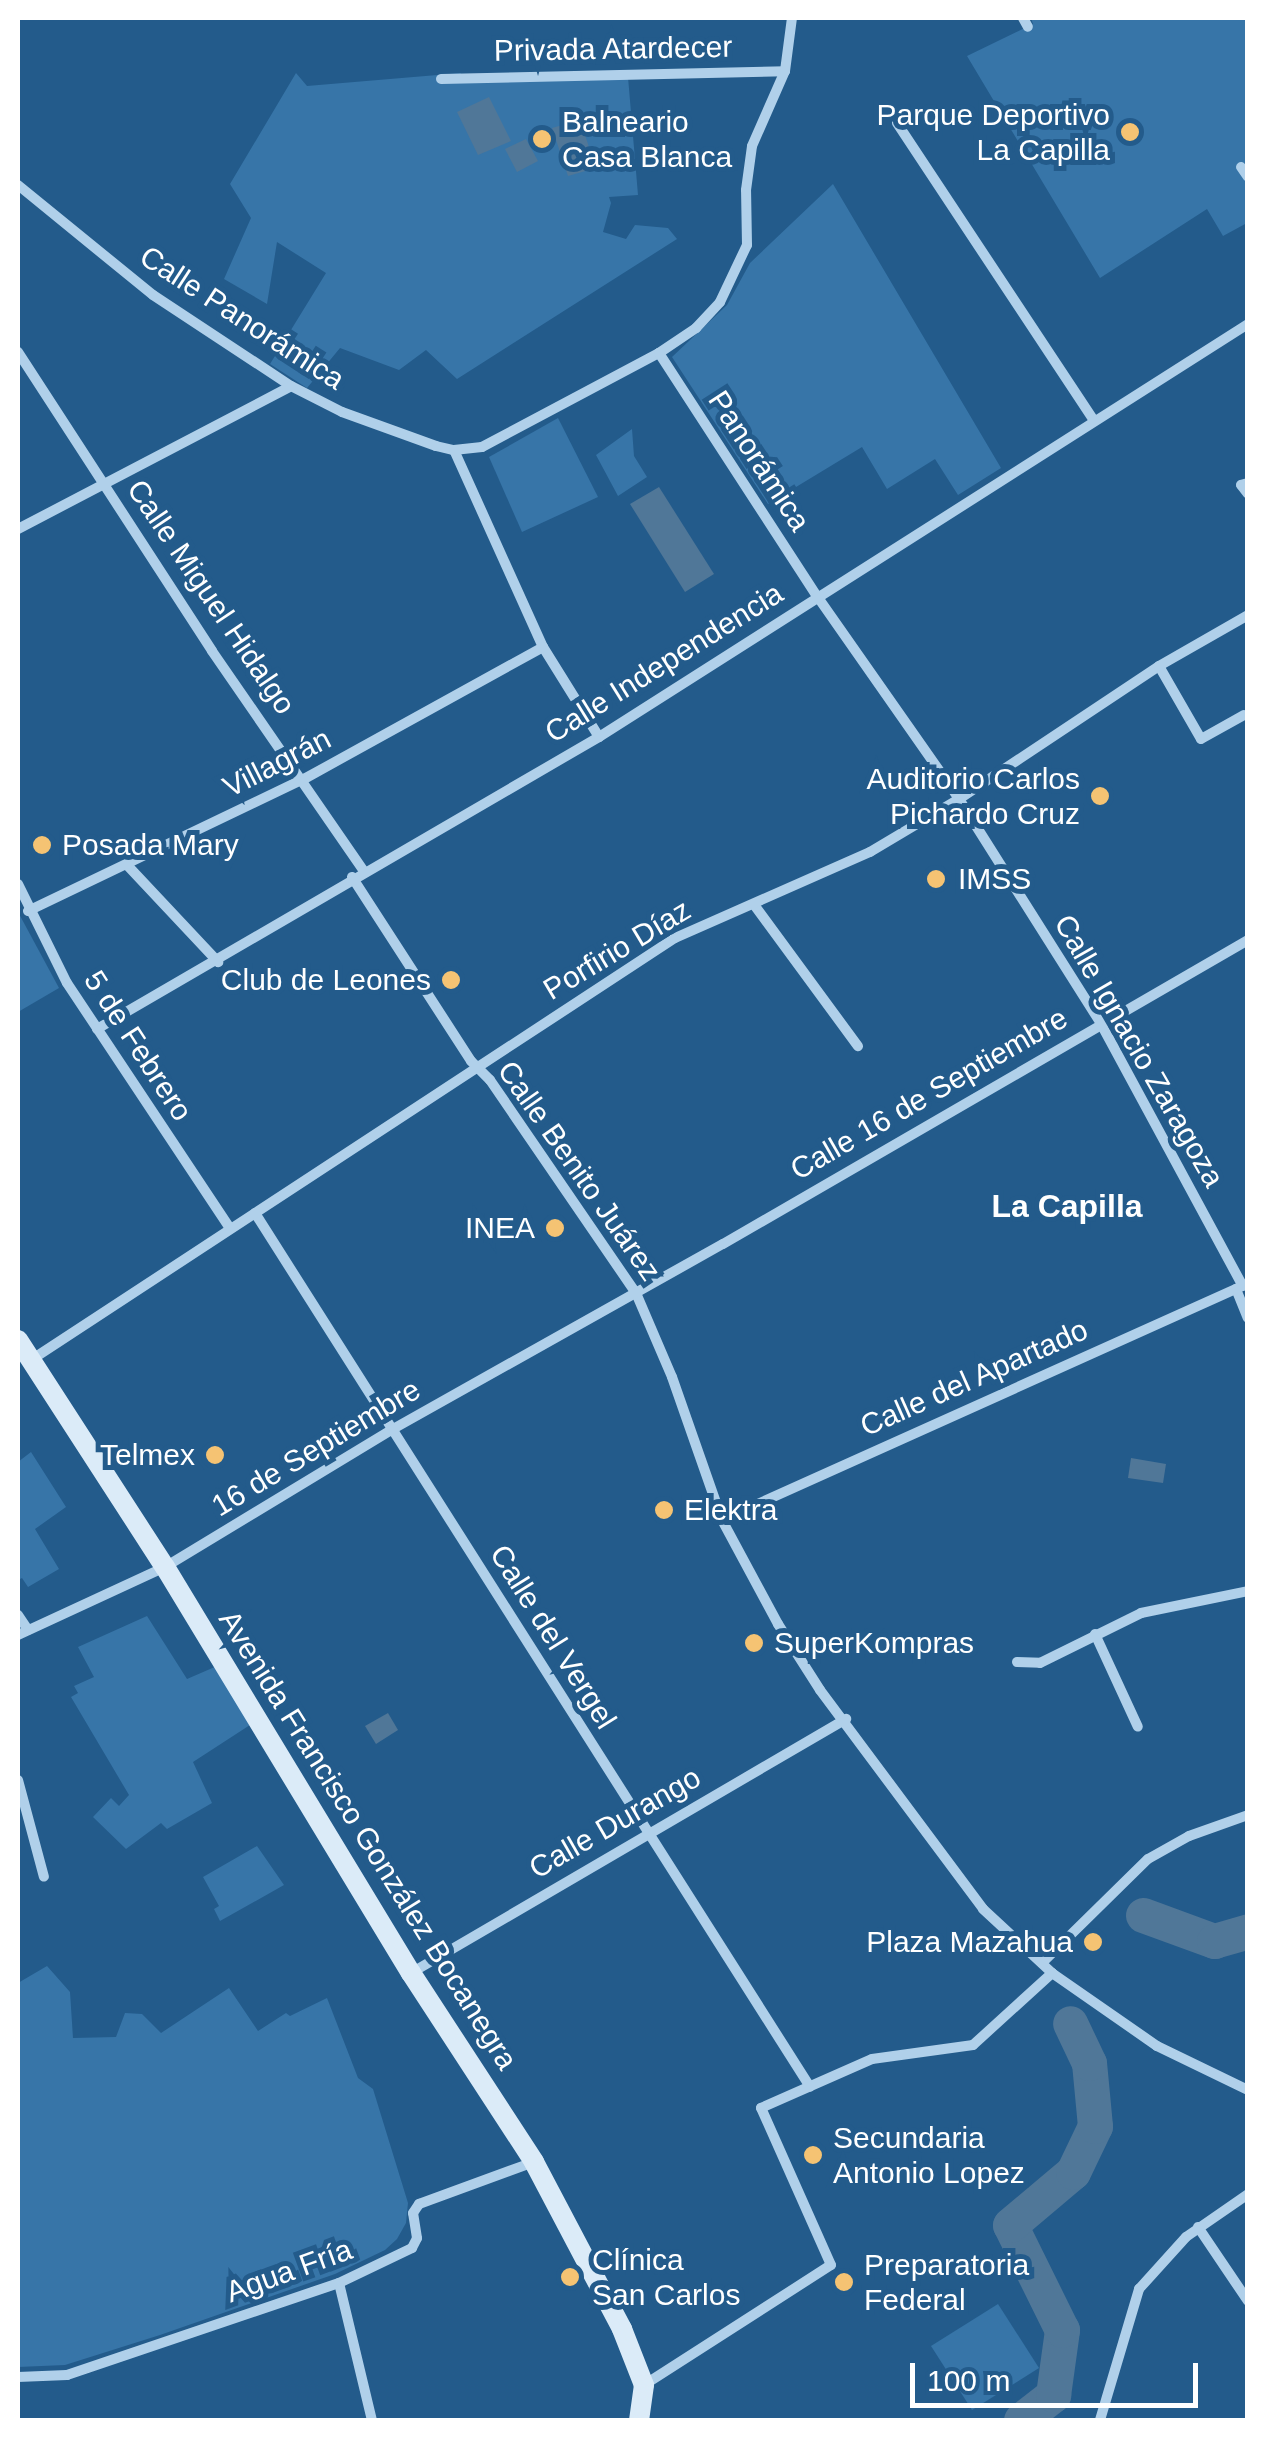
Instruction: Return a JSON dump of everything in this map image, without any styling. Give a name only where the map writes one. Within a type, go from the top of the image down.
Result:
[{"type":"street","points":[[599,737],[543,647],[454,450],[482,447],[659,353],[709,316],[740,265],[747,245],[746,190],[752,146],[785,71],[792,18]]},
{"type":"street","name":"Privada Atardecer","points":[[441,79],[785,71]]},
{"type":"street","points":[[897,123],[1093,419]]},
{"type":"street","name":"Calle Panorámica","points":[[18,185],[153,295],[291,386],[342,412],[454,450]]},
{"type":"street","name":"Calle Independencia","points":[[97,1029],[218,962],[364,870],[599,737],[1093,419],[1248,324]]},
{"type":"street","name":"Calle Miguel Hidalgo","points":[[18,352],[212,651],[304,778],[364,870]]},
{"type":"street","name":"Panorámica","points":[[659,353],[817,596]]},
{"type":"street","points":[[18,529],[291,386]]},
{"type":"street","points":[[1248,483],[1241,486],[1248,494]]},
{"type":"street","name":"Calle Ignacio Zaragoza","points":[[817,596],[959,799],[1100,1022],[1242,1286],[1248,1318]]},
{"type":"street","name":"Porfirio Díaz","points":[[29,1361],[675,938],[756,906],[870,852],[959,799],[1159,666],[1248,614]]},
{"type":"street","name":"Villagrán","points":[[28,911],[304,778],[543,647]]},
{"type":"street","points":[[1159,666],[1201,739],[1244,715]]},
{"type":"street","points":[[128,866],[218,962]]},
{"type":"street","name":"Calle Benito Juárez","points":[[352,877],[478,1068],[636,1293],[672,1377],[722,1520],[778,1624],[820,1690],[846,1719],[984,1909],[1052,1974],[1158,2046],[1248,2090]]},
{"type":"street","name":"5 de Febrero","points":[[18,884],[28,911],[97,1029],[230,1228]]},
{"type":"street","points":[[756,906],[858,1046]]},
{"type":"street","name":"Calle 16 de Septiembre","points":[[636,1293],[1248,940]]},
{"type":"street","name":"Calle del Vergel","points":[[255,1214],[810,2087]]},
{"type":"street","name":"Calle del Apartado","points":[[722,1520],[1242,1286]]},
{"type":"street","name":"16 de Septiembre","points":[[23,1633],[165,1567],[392,1429],[636,1293]]},
{"type":"street","name":"Avenida Francisco González Bocanegra","points":[[18,1340],[165,1567],[411,1973],[534,2162],[622,2329],[644,2385]]},
{"type":"street","points":[[1017,1662],[1040,1662],[1141,1613],[1248,1591]]},
{"type":"street","points":[[18,1615],[23,1633]]},
{"type":"street","points":[[1095,1634],[1138,1727]]},
{"type":"street","name":"Calle Durango","points":[[411,1973],[846,1719]]},
{"type":"street","points":[[18,1780],[44,1877]]},
{"type":"street","points":[[1042,1963],[1148,1858],[1189,1836],[1248,1815]]},
{"type":"street","points":[[639,2420],[644,2385],[831,2265],[762,2108],[872,2059],[973,2045],[1052,1974]]},
{"type":"street","name":"Agua Fría","points":[[18,2377],[67,2375],[339,2283],[412,2248],[417,2238],[412,2213],[419,2204],[534,2162]]},
{"type":"street","points":[[1100,2420],[1139,2289],[1168,2252],[1248,2194]]},
{"type":"street","points":[[1198,2227],[1248,2301]]},
{"type":"street","points":[[339,2283],[372,2420]]},
{"type":"shaded area","name":"Parque Deportivo La Capilla","points":[[1031,18],[1247,18],[1247,223],[1223,236],[1207,209],[1100,278],[967,56],[1033,24]]},
{"type":"shaded area","points":[[296,73],[307,86],[461,73],[458,81],[628,77],[638,195],[609,197],[603,232],[626,239],[635,225],[668,228],[677,239],[457,379],[426,350],[399,370],[340,348],[307,388],[270,364],[326,273],[277,242],[267,304],[224,279],[251,218],[230,184]]},
{"type":"shaded area","points":[[489,97],[511,141],[478,155],[457,112]]},
{"type":"shaded area","points":[[580,120],[596,168],[568,176],[552,128]]},
{"type":"shaded area","points":[[526,139],[538,161],[517,172],[505,149]]},
{"type":"shaded area","points":[[833,184],[1001,468],[958,495],[935,459],[887,489],[862,447],[768,504],[672,357],[727,305],[750,263]]},
{"type":"shaded area","points":[[558,418],[598,497],[522,532],[489,457]]},
{"type":"shaded area","points":[[632,429],[634,456],[647,477],[618,496],[596,455]]},
{"type":"shaded area","points":[[659,487],[714,574],[685,592],[630,504]]},
{"type":"shaded area","points":[[18,912],[59,988],[18,1012]]},
{"type":"shaded area","points":[[31,1452],[66,1507],[35,1529],[59,1569],[28,1587],[22,1578],[18,1580],[18,1462]]},
{"type":"shaded area","points":[[1131,1458],[1166,1464],[1163,1483],[1128,1478]]},
{"type":"shaded area","points":[[147,1616],[187,1679],[217,1666],[250,1725],[193,1762],[212,1803],[167,1829],[161,1823],[126,1849],[93,1817],[111,1798],[119,1806],[129,1795],[71,1697],[78,1693],[74,1686],[94,1677],[78,1647]]},
{"type":"shaded area","points":[[388,1713],[398,1730],[376,1744],[365,1726]]},
{"type":"shaded area","points":[[257,1846],[284,1885],[220,1921],[214,1909],[219,1906],[203,1877]]},
{"type":"shaded area","points":[[47,1966],[70,1992],[73,2038],[116,2037],[125,2013],[142,2014],[161,2033],[229,1988],[258,2031],[286,2013],[290,2016],[327,1998],[358,2078],[373,2089],[408,2203],[406,2223],[397,2239],[385,2250],[335,2274],[160,2335],[65,2365],[18,2367],[18,1983]]},
{"type":"shaded area","points":[[998,2304],[1039,2368],[972,2410],[931,2346]]},
{"type":"waterway","points":[[1143,1915],[1214,1941],[1248,1931]]},
{"type":"waterway","points":[[1021,2420],[1053,2395],[1062,2330],[1010,2225],[1073,2172],[1095,2126],[1089,2063],[1070,2023]]},
{"type":"place","name":"Parque Deportivo La Capilla","points":[[1130,132]]},
{"type":"place","name":"Balneario Casa Blanca","points":[[542,139]]},
{"type":"place","name":"Auditorio Carlos Pichardo Cruz","points":[[1100,796]]},
{"type":"place","name":"Posada Mary","points":[[42,845]]},
{"type":"place","name":"IMSS","points":[[936,879]]},
{"type":"place","name":"Club de Leones","points":[[451,980]]},
{"type":"place","name":"INEA","points":[[555,1228]]},
{"type":"place","name":"Telmex","points":[[215,1455]]},
{"type":"place","name":"Elektra","points":[[664,1510]]},
{"type":"place","name":"SuperKompras","points":[[754,1643]]},
{"type":"place","name":"Plaza Mazahua","points":[[1093,1942]]},
{"type":"place","name":"Secundaria Antonio Lopez","points":[[813,2155]]},
{"type":"place","name":"Clínica San Carlos","points":[[570,2277]]},
{"type":"place","name":"Preparatoria Federal","points":[[844,2282]]},
{"type":"district","name":"La Capilla","points":[[1067,1206]]}]
